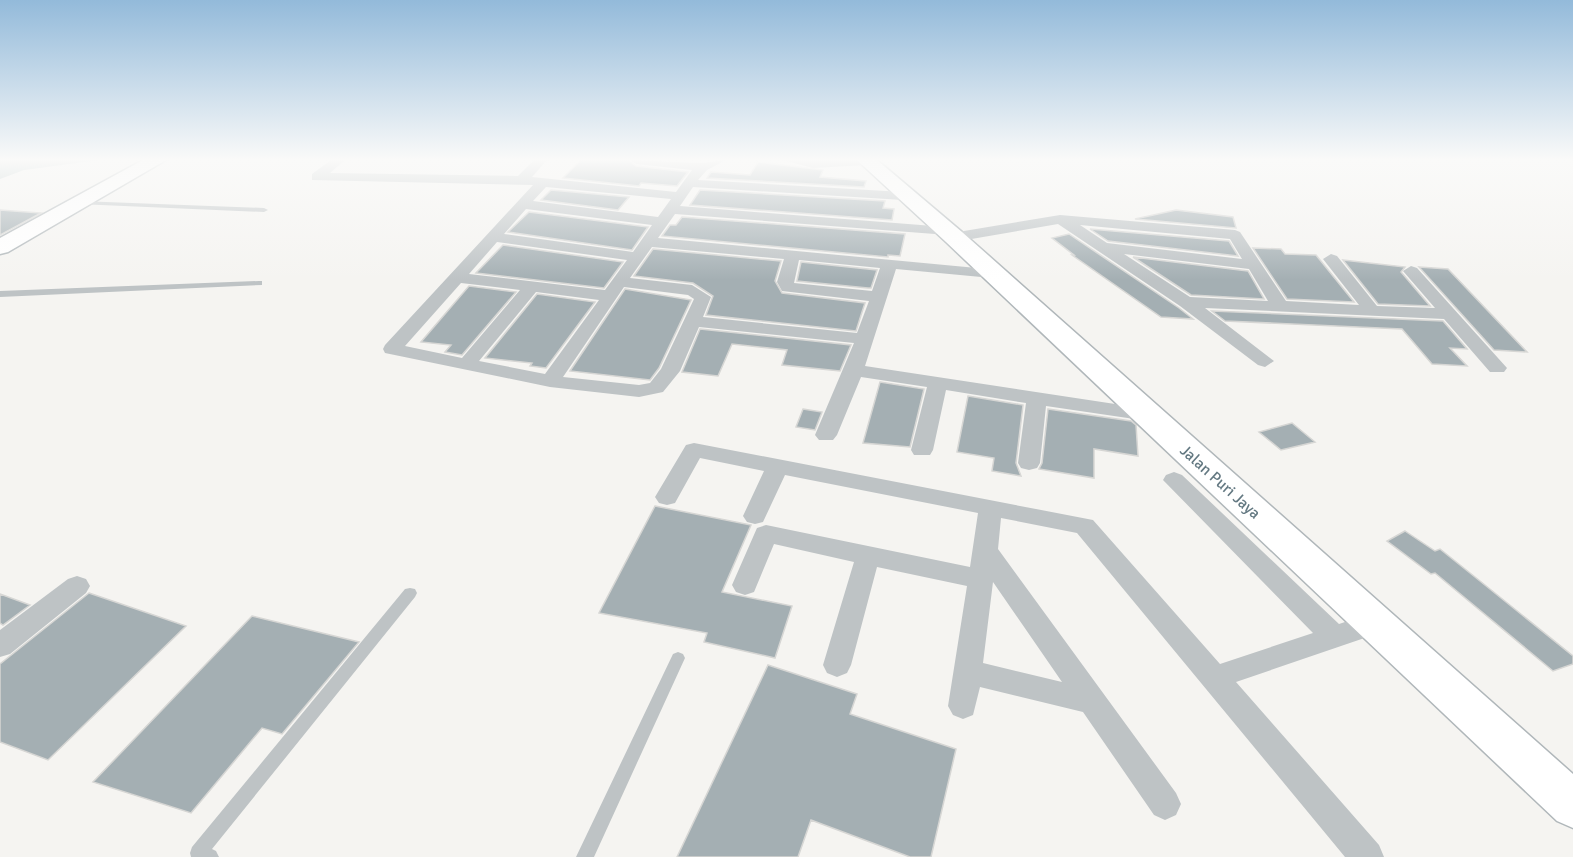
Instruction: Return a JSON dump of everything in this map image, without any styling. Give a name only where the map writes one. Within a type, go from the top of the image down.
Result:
[{"type":"street","points":[[0,247],[85,200]]},
{"type":"street","points":[[456,277],[532,286],[697,292],[703,297],[703,302],[670,371],[656,388],[639,391],[550,381],[413,355],[392,347],[526,200]]},
{"type":"street","points":[[661,200],[958,234],[1060,219],[1235,235],[1280,306]]},
{"type":"street","points":[[522,204],[751,200]]},
{"type":"street","name":"Jalan Puri Jaya","points":[[909,200],[958,234],[992,273],[1573,805]]},
{"type":"street","points":[[550,381],[616,289],[674,202]]},
{"type":"street","points":[[1060,219],[1186,302],[1265,361]]},
{"type":"street","points":[[492,237],[637,257]]},
{"type":"street","points":[[647,242],[992,273]]},
{"type":"street","points":[[1103,247],[1253,265]]},
{"type":"street","points":[[793,255],[784,282],[788,287],[879,297]]},
{"type":"street","points":[[1332,259],[1372,310]]},
{"type":"street","points":[[826,435],[854,370],[890,263]]},
{"type":"street","points":[[1411,271],[1497,368]]},
{"type":"street","points":[[466,365],[532,286]]},
{"type":"street","points":[[1186,302],[1449,314]]},
{"type":"street","points":[[693,321],[865,339]]},
{"type":"street","points":[[854,370],[1148,415]]},
{"type":"street","points":[[922,450],[937,384]]},
{"type":"street","points":[[1029,463],[1037,399]]},
{"type":"street","points":[[667,497],[694,450],[1084,526],[1367,857]]},
{"type":"street","points":[[755,516],[777,466]]},
{"type":"street","points":[[1174,480],[1335,637]]},
{"type":"street","points":[[963,706],[991,508]]},
{"type":"street","points":[[745,585],[766,534],[981,579]]},
{"type":"street","points":[[985,550],[1090,701],[1166,804]]},
{"type":"street","points":[[837,665],[868,555]]},
{"type":"street","points":[[0,646],[77,586]]},
{"type":"street","points":[[1214,678],[1374,623]]},
{"type":"street","points":[[968,672],[1090,701]]},
{"type":"lane","points":[[80,203],[264,210]]},
{"type":"lane","points":[[0,294],[259,283]]},
{"type":"lane","points":[[210,857],[198,853],[410,593]]},
{"type":"lane","points":[[585,857],[678,657]]},
{"type":"building","points":[[541,200],[626,200],[618,210]]},
{"type":"building","points":[[693,200],[868,200],[885,201],[883,208],[894,209],[892,220],[690,205]]},
{"type":"building","points":[[0,210],[41,213],[0,235]]},
{"type":"building","points":[[1176,210],[1233,217],[1236,228],[1135,219]]},
{"type":"building","points":[[529,212],[648,227],[632,250],[508,232]]},
{"type":"building","points":[[682,217],[905,234],[900,256],[888,255],[888,257],[662,236],[670,225],[676,225]]},
{"type":"building","points":[[1090,229],[1229,241],[1238,256],[1108,241]]},
{"type":"building","points":[[1069,234],[1193,319],[1161,317],[1072,255],[1074,255],[1052,238]]},
{"type":"building","points":[[503,245],[623,262],[604,288],[476,273]]},
{"type":"building","points":[[1253,248],[1281,249],[1285,254],[1316,255],[1354,302],[1287,299]]},
{"type":"building","points":[[653,249],[781,261],[775,281],[782,293],[865,303],[856,331],[706,315],[713,296],[693,283],[634,276]]},
{"type":"building","points":[[1133,257],[1248,271],[1264,299],[1191,295]]},
{"type":"building","points":[[1343,260],[1405,267],[1401,272],[1430,306],[1378,304]]},
{"type":"building","points":[[801,262],[877,270],[871,288],[797,281]]},
{"type":"building","points":[[1419,267],[1448,269],[1527,352],[1494,350]]},
{"type":"building","points":[[469,286],[516,292],[462,355],[445,352],[451,345],[421,342]]},
{"type":"building","points":[[625,289],[691,300],[659,368],[650,380],[570,371]]},
{"type":"building","points":[[537,294],[595,302],[546,368],[530,366],[532,363],[485,358]]},
{"type":"building","points":[[1212,311],[1443,321],[1467,349],[1450,348],[1467,366],[1432,364],[1402,329],[1225,321]]},
{"type":"building","points":[[700,329],[851,345],[840,371],[782,365],[787,350],[732,344],[718,376],[682,372]]},
{"type":"building","points":[[880,382],[924,389],[910,447],[863,443]]},
{"type":"building","points":[[968,396],[1023,405],[1016,463],[1021,476],[992,471],[994,458],[957,452]]},
{"type":"building","points":[[803,409],[822,412],[815,430],[796,427]]},
{"type":"building","points":[[1048,409],[1131,421],[1136,425],[1138,456],[1094,449],[1094,478],[1039,469],[1042,463]]},
{"type":"building","points":[[1292,423],[1315,442],[1281,450],[1259,432]]},
{"type":"building","points":[[655,506],[751,525],[722,592],[792,606],[775,658],[704,642],[707,633],[599,613]]},
{"type":"building","points":[[1405,531],[1435,551],[1440,549],[1573,656],[1573,664],[1553,671],[1435,573],[1431,574],[1387,541]]},
{"type":"building","points":[[89,593],[186,626],[48,760],[0,742],[0,664]]},
{"type":"building","points":[[0,594],[30,605],[3,625],[0,623]]},
{"type":"building","points":[[252,616],[359,642],[282,734],[262,728],[191,813],[93,782]]},
{"type":"building","points":[[768,665],[857,694],[850,714],[956,749],[931,857],[910,857],[811,820],[798,857],[677,857]]}]
